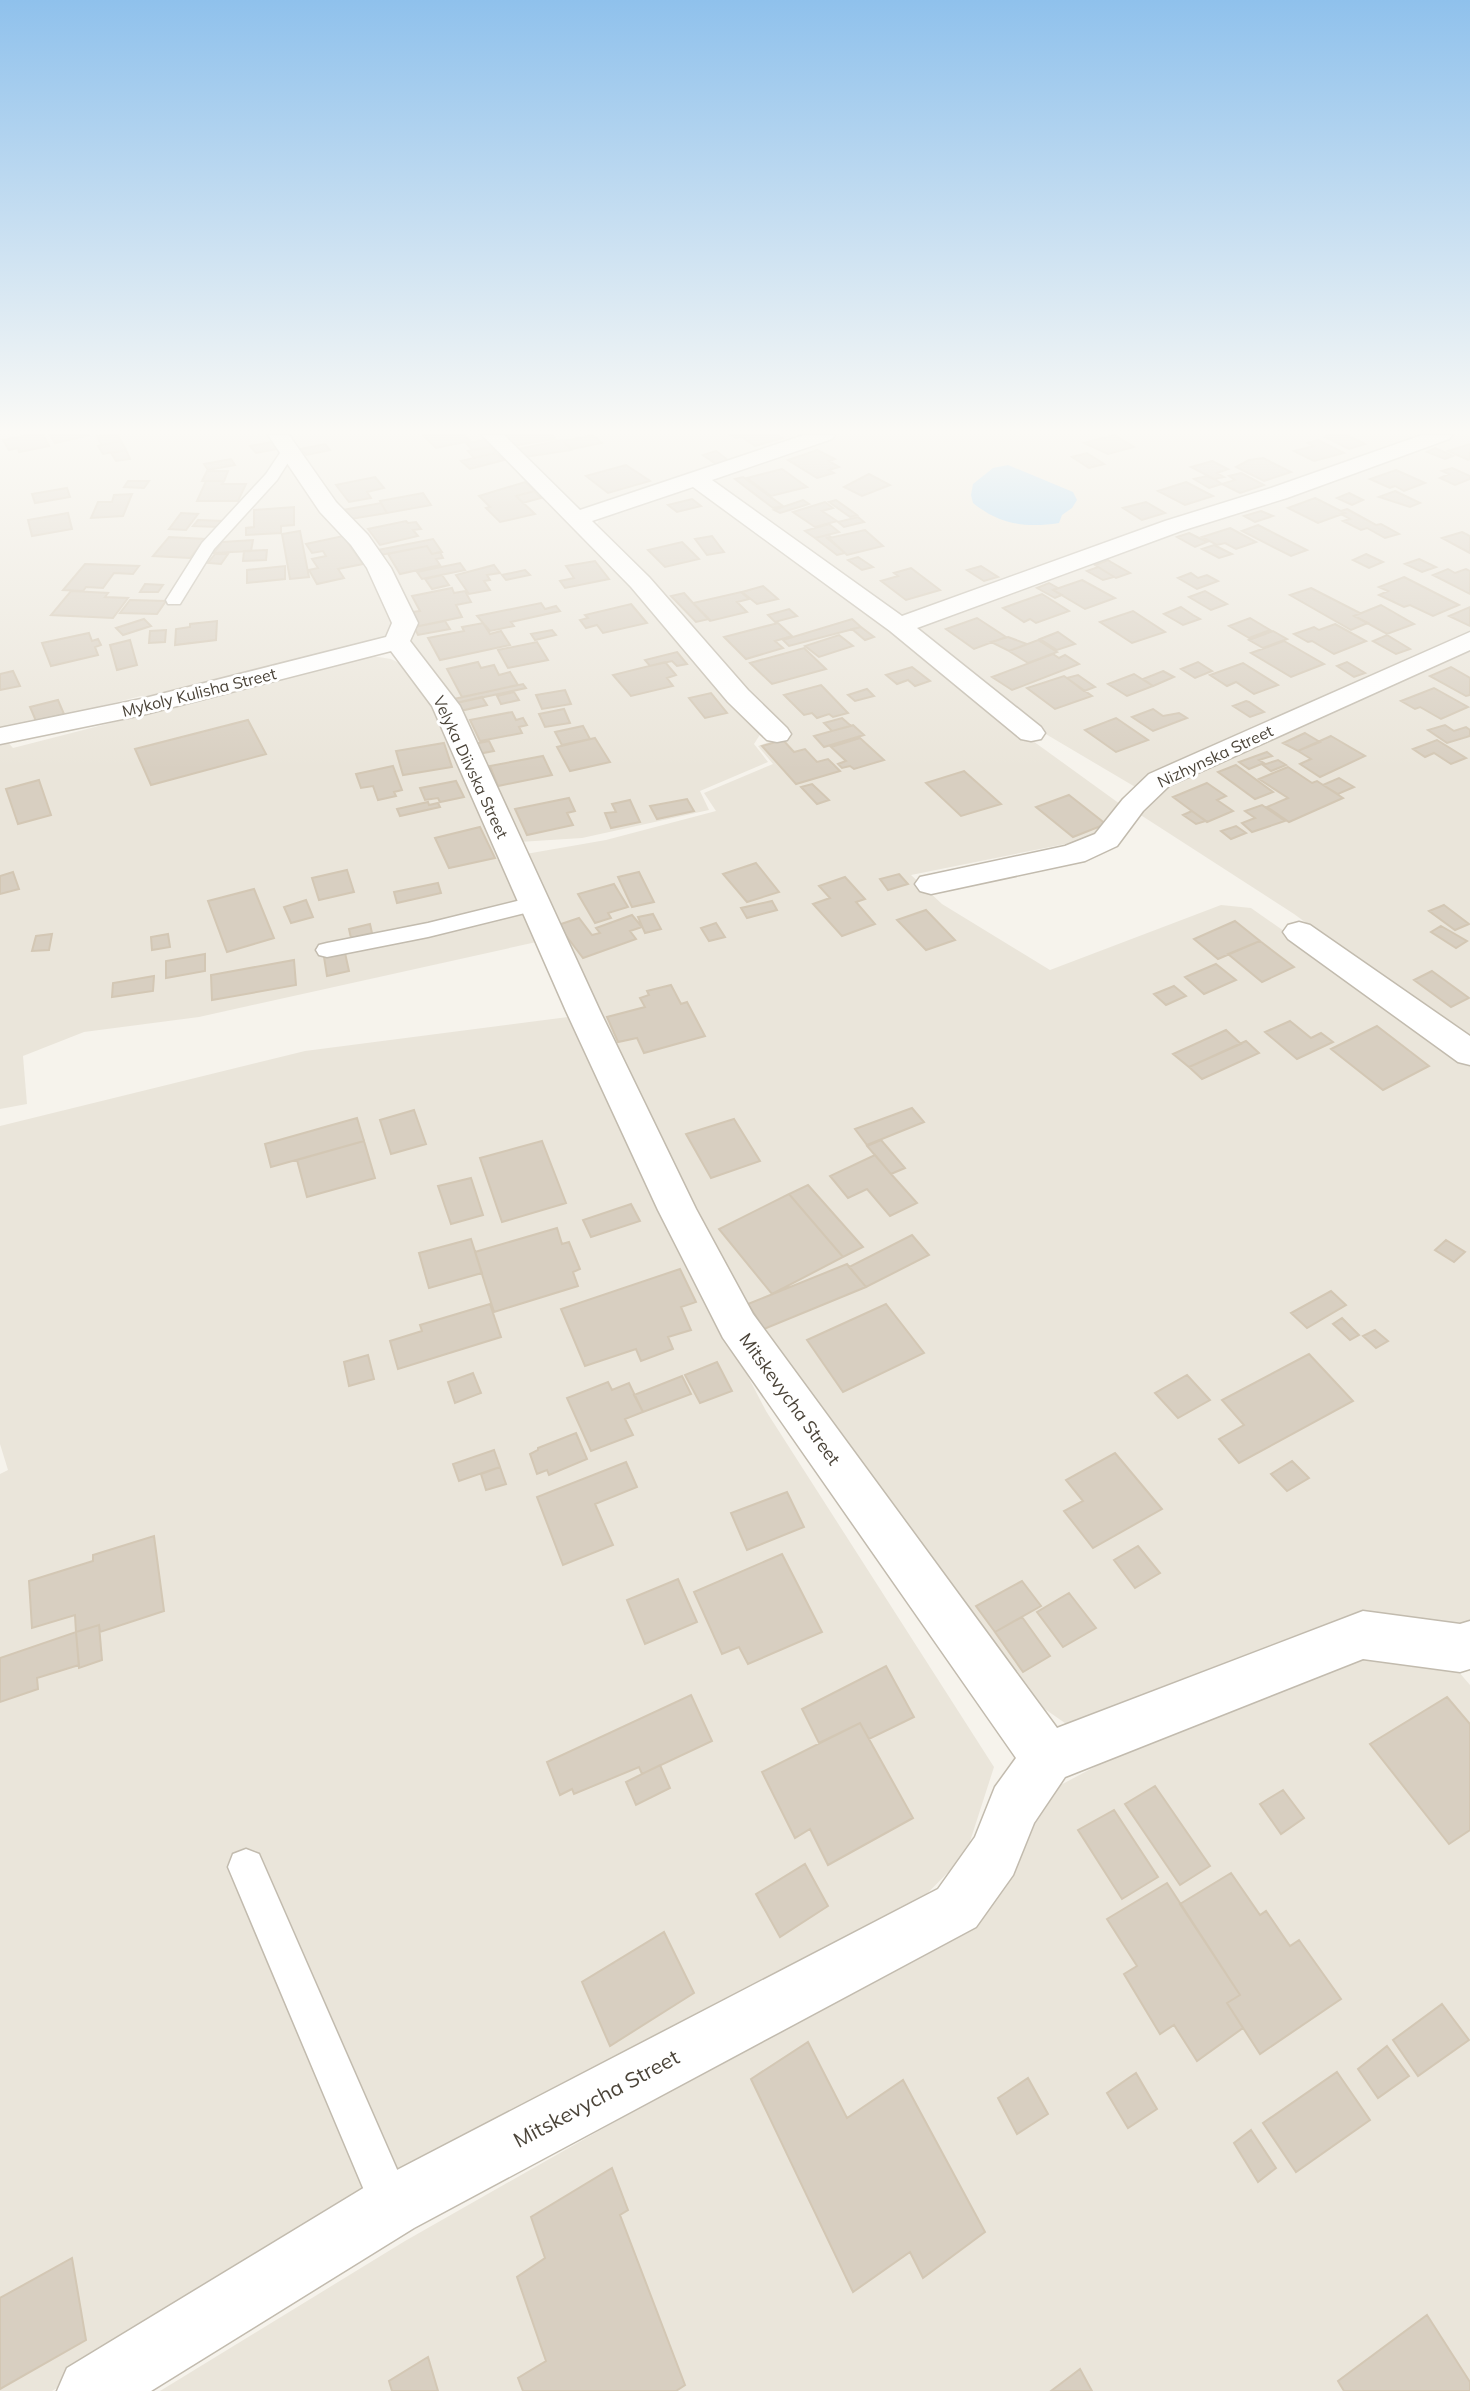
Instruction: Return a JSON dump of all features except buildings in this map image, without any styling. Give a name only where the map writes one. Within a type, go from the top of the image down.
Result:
[{"type":"street","points":[[364,547],[379,568],[405,623],[397,642]]},
{"type":"street","points":[[606,547],[640,582],[738,696],[777,734]]},
{"type":"street","points":[[789,547],[899,626],[1031,733]]},
{"type":"street","points":[[899,626],[1117,547]]},
{"type":"street","name":"Nizhynska Street","points":[[931,884],[1074,854],[1106,840],[1133,804],[1159,780],[1391,678],[1470,640]]},
{"type":"street","name":"Mykoly Kulisha Street","points":[[0,736],[142,707],[397,642]]},
{"type":"street","name":"Velyka Diivska Street","points":[[397,642],[446,706],[583,1011]]},
{"type":"street","points":[[1299,932],[1470,1053]]},
{"type":"street","name":"Mitskevycha Street","points":[[90,2391],[392,2206],[957,1908],[994,1856],[1014,1806],[1047,1758],[738,1326],[677,1210],[583,1011]]},
{"type":"street","points":[[1047,1758],[1363,1635],[1467,1651]]},
{"type":"lane","points":[[174,600],[208,547]]},
{"type":"lane","points":[[327,950],[428,930],[533,904]]},
{"type":"lane","points":[[246,1867],[392,2206]]},
{"type":"shaded area","points":[[0,547],[357,547],[400,627],[382,641],[156,698],[141,696],[0,732]]},
{"type":"shaded area","points":[[357,547],[595,547],[761,733],[754,744],[768,762],[700,791],[709,810],[582,838],[519,842],[408,642],[412,630]]},
{"type":"shaded area","points":[[616,547],[775,547],[947,671],[1026,736],[1120,804],[1112,825],[1075,842],[911,875],[942,904],[1050,970],[1221,905],[1251,908],[1470,1061],[1470,1632],[1075,1730],[996,1675],[746,1322],[520,855],[606,840],[716,811],[704,793],[773,764],[758,746],[789,735]]},
{"type":"shaded area","points":[[801,547],[1111,547],[914,615],[894,613]]},
{"type":"shaded area","points":[[1135,547],[1470,547],[1470,634],[1137,788],[1044,733],[914,628]]},
{"type":"shaded area","points":[[1470,645],[1470,1042],[1294,914],[1136,812],[1167,783]]},
{"type":"shaded area","points":[[372,656],[391,659],[414,670],[441,712],[541,941],[199,1017],[84,1032],[23,1056],[27,1104],[0,1109],[0,739],[4,738],[13,748]]},
{"type":"shaded area","points":[[568,1017],[664,1214],[766,1411],[994,1767],[966,1854],[910,1911],[312,2235],[52,2391],[0,2391],[0,1474],[8,1470],[0,1444],[0,1126],[305,1051]]},
{"type":"shaded area","points":[[1402,1647],[1452,1664],[1470,1685],[1470,2391],[160,2391],[405,2241],[970,1920],[1055,1788],[1203,1709]]}]
